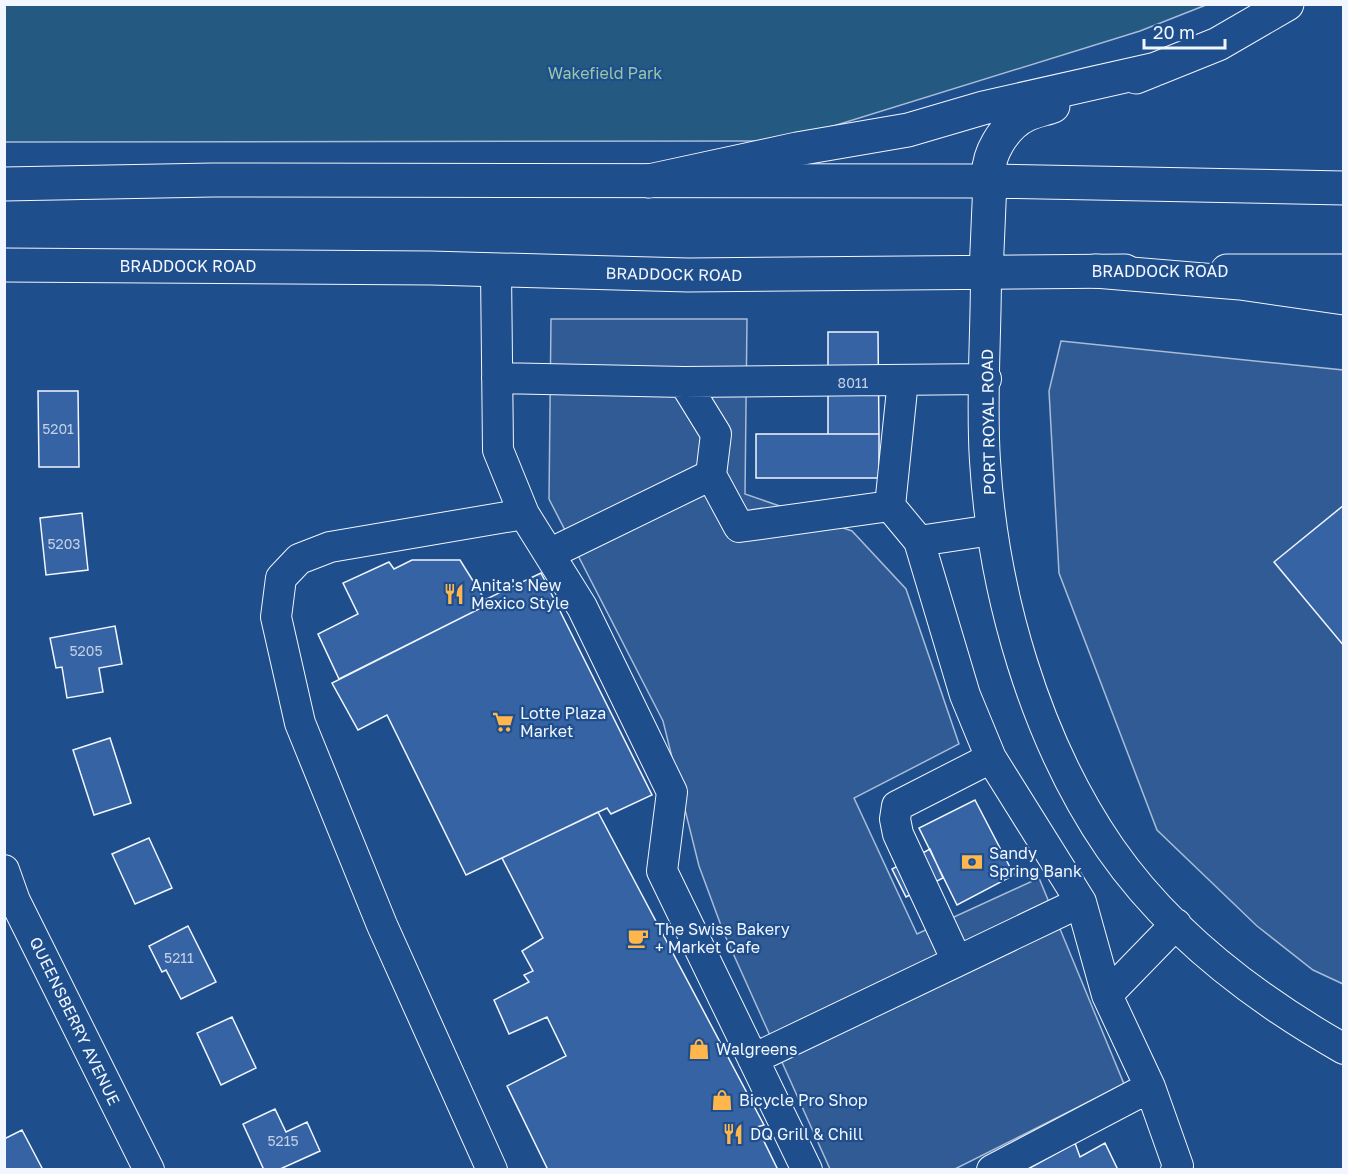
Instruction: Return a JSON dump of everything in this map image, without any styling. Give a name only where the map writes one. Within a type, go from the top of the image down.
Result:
[{"type":"main road","points":[[986,274],[990,181],[988,174],[993,152],[1005,132],[1025,115],[1088,96],[1218,44],[1287,4]]},
{"type":"main road","points":[[649,181],[797,149],[908,130],[983,108],[1156,69]]},
{"type":"main road","points":[[4,164],[33,177],[65,183]]},
{"type":"main road","points":[[4,184],[990,181],[1344,188]]},
{"type":"main road","name":"BRADDOCK ROAD","points":[[4,265],[431,268],[688,275],[1344,271]]},
{"type":"main road","points":[[1095,271],[1240,283],[1344,298]]},
{"type":"street","points":[[496,271],[498,450],[524,514],[586,613],[672,792],[662,871],[807,1170]]},
{"type":"street","name":"PORT ROYAL ROAD","points":[[986,274],[985,460],[992,530],[1005,601],[1024,668],[1048,732],[1078,794],[1110,848],[1152,900],[1202,950],[1251,991],[1304,1027],[1344,1049]]},
{"type":"street","points":[[497,378],[684,382],[986,379]]},
{"type":"street","points":[[903,380],[890,506],[919,542],[965,694],[991,758],[1081,902],[1107,995],[1150,1087],[1178,1166],[1176,1170]]},
{"type":"street","points":[[684,382],[716,434],[711,476],[740,526],[890,506]]},
{"type":"street","points":[[549,554],[711,476]]},
{"type":"street","points":[[492,1170],[382,925],[300,723],[276,617],[281,578],[299,559],[330,548],[524,514]]},
{"type":"street","points":[[919,542],[992,530]]},
{"type":"street","points":[[957,961],[898,834],[895,819],[897,806],[991,758]]},
{"type":"street","name":"QUEENSBERRY AVENUE","points":[[4,870],[10,903],[149,1170]]},
{"type":"street","points":[[753,1059],[1081,902]]},
{"type":"street","points":[[1107,995],[1176,924]]},
{"type":"street","points":[[992,1170],[1150,1087]]},
{"type":"green space","name":"Wakefield Park","points":[[4,5],[1206,5],[1140,31],[785,141],[5,142]]},
{"type":"shaded area","points":[[551,319],[747,319],[745,494],[852,531],[906,589],[959,744],[854,798],[917,934],[1039,878],[1124,1084],[955,1169],[830,1169],[723,931],[699,866],[663,721],[549,499]]},
{"type":"shaded area","points":[[1061,341],[1343,370],[1343,984],[1313,970],[1257,926],[1157,830],[1059,573],[1049,391]]},
{"type":"building","points":[[828,332],[878,332],[879,434],[828,434]]},
{"type":"building","points":[[38,391],[78,391],[79,467],[39,467]]},
{"type":"building","points":[[756,434],[879,434],[879,478],[756,478]]},
{"type":"building","points":[[1344,505],[1344,646],[1274,562]]},
{"type":"building","points":[[82,513],[88,570],[46,575],[40,518]]},
{"type":"building","points":[[412,560],[460,560],[485,600],[478,603],[481,608],[339,679],[318,634],[358,614],[343,583],[389,562],[394,569]]},
{"type":"building","name":"Lotte Plaza Market","points":[[541,573],[652,795],[611,814],[607,808],[466,875],[387,715],[358,730],[332,683],[481,608],[478,603]]},
{"type":"building","points":[[115,626],[122,664],[99,668],[103,692],[67,698],[62,667],[56,668],[50,638]]},
{"type":"building","points":[[110,738],[131,803],[94,815],[73,750]]},
{"type":"building","name":"Sandy Spring Bank","points":[[975,800],[1014,875],[957,905],[919,828]]},
{"type":"building","points":[[598,812],[764,1125],[757,1127],[778,1170],[548,1170],[507,1086],[566,1056],[547,1017],[509,1034],[494,1000],[529,982],[524,975],[533,971],[522,951],[543,938],[502,858]]},
{"type":"building","points":[[149,838],[172,888],[135,904],[112,854]]},
{"type":"building","points":[[930,849],[943,878],[906,897],[892,869]]},
{"type":"building","points":[[188,926],[216,982],[181,999],[166,970],[162,972],[149,946]]},
{"type":"building","points":[[232,1017],[256,1068],[221,1085],[197,1033]]},
{"type":"building","points":[[275,1109],[286,1132],[307,1122],[320,1151],[278,1170],[264,1170],[243,1124]]},
{"type":"building","points":[[22,1130],[43,1170],[4,1170],[4,1139]]},
{"type":"building","points":[[1075,1143],[1080,1157],[1105,1143],[1118,1170],[1026,1170]]},
{"type":"place","name":"Anita's New Mexico Style","points":[[454,594]]},
{"type":"place","name":"Lotte Plaza Market","points":[[503,722]]},
{"type":"place","name":"Sandy Spring Bank","points":[[972,862]]},
{"type":"place","name":"The Swiss Bakery + Market Cafe","points":[[638,938]]},
{"type":"place","name":"Walgreens","points":[[699,1049]]},
{"type":"place","name":"Bicycle Pro Shop","points":[[722,1100]]},
{"type":"place","name":"DQ Grill & Chill","points":[[733,1134]]}]
